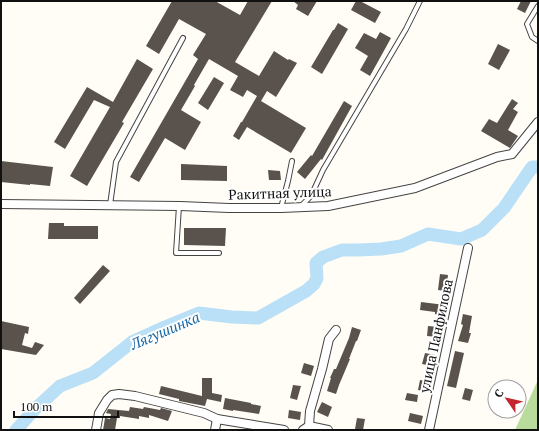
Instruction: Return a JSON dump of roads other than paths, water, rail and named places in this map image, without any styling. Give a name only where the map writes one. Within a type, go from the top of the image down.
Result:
[{"type":"street","name":"Ракитная улица","points":[[1,204],[229,208],[328,206],[415,188],[496,157],[512,154],[538,122]]},
{"type":"street","name":"улица Панфилова","points":[[429,430],[468,248]]},
{"type":"street","points":[[328,430],[306,428],[322,369],[328,339],[336,330]]},
{"type":"street","points":[[96,430],[99,413],[107,400],[112,395],[119,394],[135,396],[204,413],[216,419],[284,430]]},
{"type":"street","points":[[214,430],[216,419]]},
{"type":"lane","points":[[300,207],[311,196],[323,170],[384,69],[420,1]]},
{"type":"lane","points":[[538,6],[527,24],[532,37],[538,41]]},
{"type":"lane","points":[[110,206],[116,162],[182,38]]},
{"type":"lane","points":[[280,208],[292,161]]},
{"type":"lane","points":[[180,206],[176,253],[219,253]]},
{"type":"waterway","name":"Лягушинка","points":[[16,430],[35,409],[60,386],[93,373],[132,342],[199,313],[258,318],[306,291],[314,284],[317,278],[316,263],[323,257],[342,250],[381,249],[401,246],[428,234],[461,239],[482,230],[504,208],[532,167],[538,167]]}]
